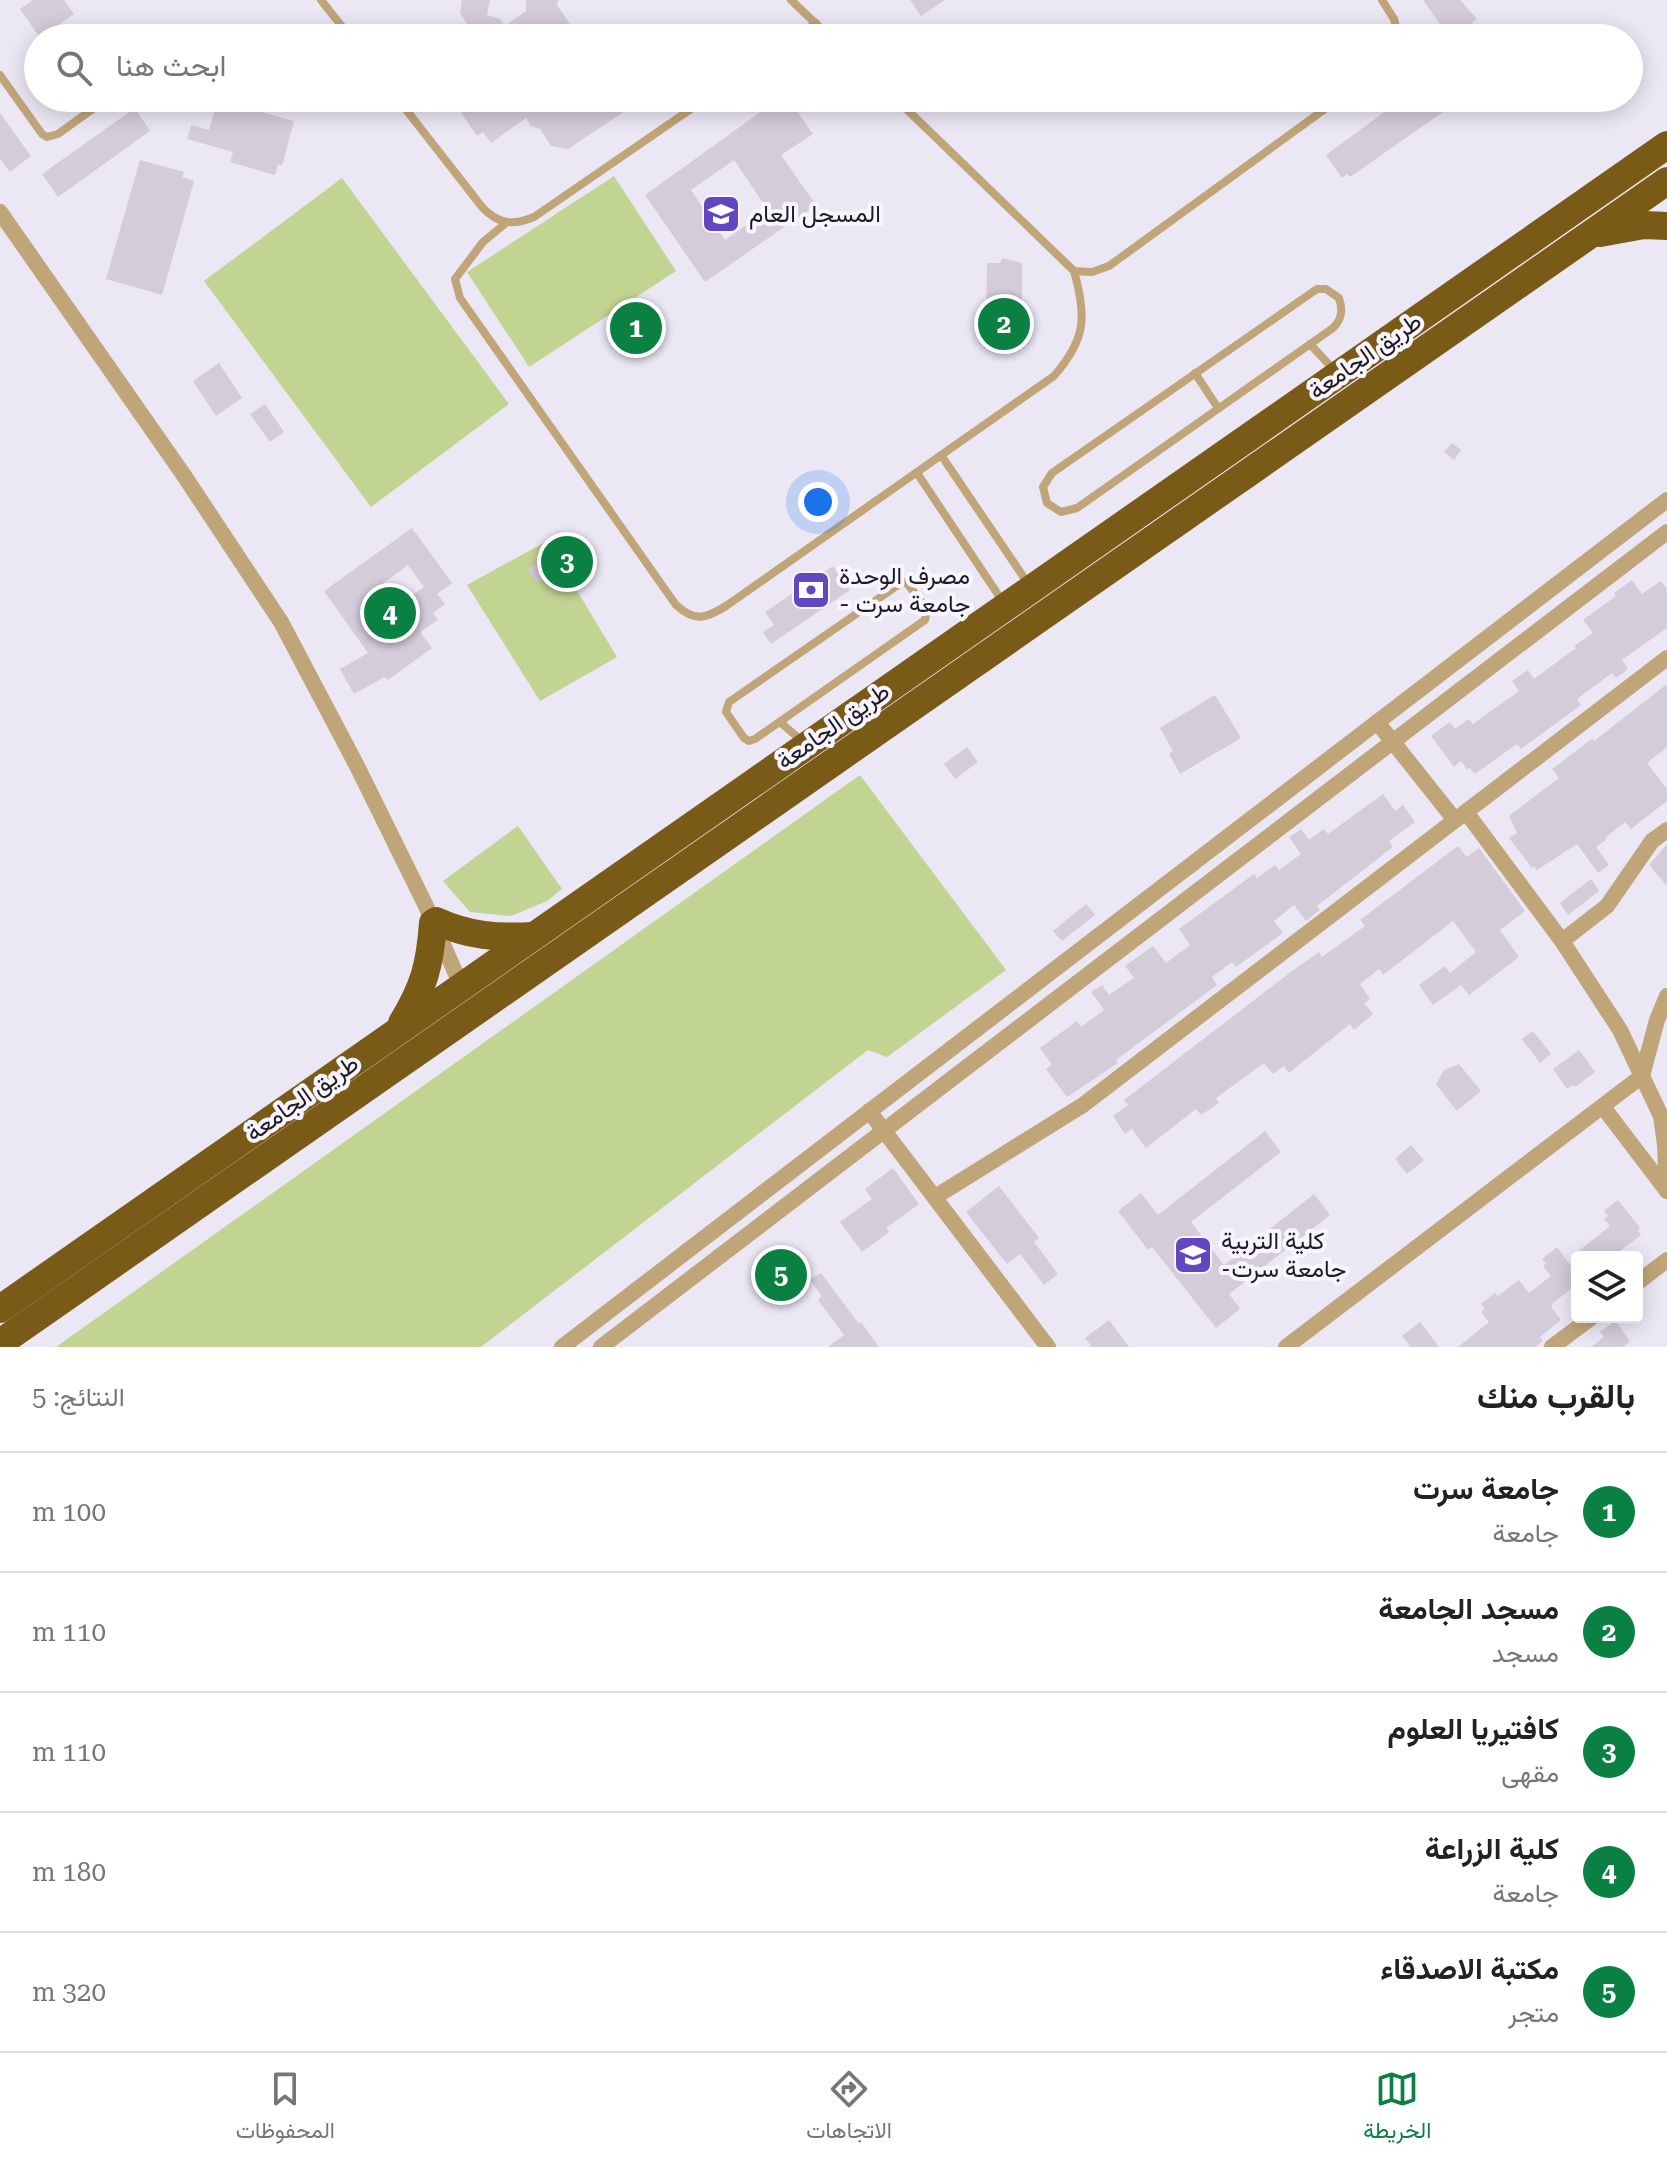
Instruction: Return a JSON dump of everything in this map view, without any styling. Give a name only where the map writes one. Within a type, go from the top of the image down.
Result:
[{"type":"highway","name":"طريق الجامعة","points":[[0,1309],[1667,145]]},
{"type":"highway","name":"طريق الجامعة","points":[[0,1343],[1667,181]]},
{"type":"highway","points":[[1587,236],[1625,228],[1667,226]]},
{"type":"highway","points":[[396,1032],[425,981],[430,963],[431,916],[461,932],[481,936],[533,936]]},
{"type":"street","points":[[0,212],[174,461],[281,622],[480,1008]]},
{"type":"street","points":[[572,1344],[869,1111],[1667,500]]},
{"type":"street","points":[[601,1347],[1667,532]]},
{"type":"street","points":[[935,1197],[1083,1105],[1667,658]]},
{"type":"street","points":[[1377,722],[1460,816],[1562,941],[1620,1030],[1664,1115],[1667,1191]]},
{"type":"street","points":[[1562,941],[1607,906],[1652,841],[1667,830]]},
{"type":"street","points":[[1286,1347],[1642,1076],[1667,996]]},
{"type":"street","points":[[1603,1107],[1667,1191]]},
{"type":"street","points":[[869,1111],[1048,1347]]},
{"type":"street","points":[[1643,1278],[1667,1260]]},
{"type":"street","points":[[1552,1347],[1584,1323]]},
{"type":"lane","points":[[321,0],[340,24]]},
{"type":"lane","points":[[791,0],[816,23]]},
{"type":"lane","points":[[1382,0],[1395,24]]},
{"type":"lane","points":[[0,75],[24,109]]},
{"type":"lane","points":[[26,112],[47,137],[58,134],[89,112]]},
{"type":"lane","points":[[408,112],[482,207],[492,218],[506,223],[520,223],[534,217],[687,112]]},
{"type":"lane","points":[[506,223],[483,242],[455,279],[460,298],[676,605],[686,614],[700,618],[726,606],[917,473],[1054,376],[1073,354],[1082,327],[1082,299],[1074,271],[909,112]]},
{"type":"lane","points":[[1074,271],[1092,272],[1109,266],[1321,112]]},
{"type":"lane","points":[[1326,289],[1339,298],[1342,313],[1333,328],[1077,508],[1061,512],[1047,503],[1043,487],[1052,473],[1195,373],[1309,293],[1326,289]]},
{"type":"lane","points":[[1310,344],[1338,375]]},
{"type":"lane","points":[[1195,373],[1218,408]]},
{"type":"lane","points":[[941,455],[1031,589]]},
{"type":"lane","points":[[917,473],[1006,606]]},
{"type":"lane","points":[[901,583],[910,584],[927,609],[925,620],[780,722],[755,739],[746,740],[726,712],[726,707],[901,583]]},
{"type":"lane","points":[[780,722],[806,745]]},
{"type":"green space","points":[[614,176],[676,271],[529,367],[467,272]]},
{"type":"green space","points":[[342,178],[509,404],[371,507],[204,281]]},
{"type":"green space","points":[[547,541],[617,657],[540,701],[467,585]]},
{"type":"green space","points":[[860,775],[1006,970],[887,1057],[868,1050],[481,1347],[56,1347]]},
{"type":"green space","points":[[518,826],[562,889],[547,901],[511,916],[470,912],[443,881]]},
{"type":"building","points":[[33,0],[64,0],[74,14],[60,24],[30,24],[20,9]]},
{"type":"building","points":[[462,0],[490,0],[487,15],[500,19],[504,24],[467,24],[460,13]]},
{"type":"building","points":[[526,0],[558,0],[557,5],[570,24],[508,24],[526,11]]},
{"type":"building","points":[[910,0],[945,0],[921,16]]},
{"type":"building","points":[[1423,0],[1460,0],[1477,19],[1472,22],[1474,24],[1440,24]]},
{"type":"building","points":[[129,112],[138,112],[150,131],[58,197],[42,174]]},
{"type":"building","points":[[214,112],[261,112],[294,121],[282,166],[278,164],[275,175],[230,162],[233,152],[187,139],[191,125],[209,130]]},
{"type":"building","points":[[461,112],[624,112],[568,149],[551,146],[540,129],[531,126],[526,118],[491,143],[483,132],[477,136]]},
{"type":"building","points":[[761,112],[798,112],[813,134],[781,155],[816,205],[705,282],[645,195]],"holes":[[[734,160],[768,210],[725,240],[691,190]]]},
{"type":"building","points":[[1384,112],[1443,112],[1350,177],[1347,174],[1342,178],[1326,155]]},
{"type":"building","points":[[0,113],[31,156],[10,172],[0,159]]},
{"type":"building","points":[[140,160],[184,172],[182,177],[194,181],[162,295],[106,279]]},
{"type":"building","points":[[1002,258],[1022,263],[1022,319],[1001,319],[986,325],[987,263],[1000,263]]},
{"type":"building","points":[[219,363],[242,398],[216,416],[193,381]]},
{"type":"building","points":[[265,404],[284,432],[270,442],[250,414]]},
{"type":"building","points":[[1452,443],[1461,450],[1454,460],[1444,452]]},
{"type":"building","points":[[412,528],[452,583],[437,594],[445,604],[433,613],[438,620],[420,632],[432,648],[388,680],[385,677],[354,694],[340,669],[368,653],[324,591]],"holes":[[[408,565],[424,587],[382,618],[366,596]]]},
{"type":"building","points":[[554,545],[566,564],[537,583],[528,569],[537,563],[534,558]]},
{"type":"building","points":[[833,566],[850,590],[771,644],[763,632],[774,625],[765,612]]},
{"type":"building","points":[[1632,580],[1642,594],[1661,581],[1667,589],[1667,628],[1622,660],[1628,669],[1616,678],[1612,673],[1577,699],[1581,705],[1521,749],[1517,744],[1475,774],[1470,768],[1467,770],[1461,761],[1454,767],[1431,736],[1450,722],[1455,729],[1469,719],[1473,724],[1519,691],[1512,681],[1528,670],[1534,679],[1576,648],[1574,646],[1593,633],[1583,620]]},
{"type":"building","points":[[1667,684],[1667,747],[1647,763],[1667,789],[1667,801],[1631,829],[1625,822],[1596,847],[1609,865],[1598,873],[1577,844],[1537,870],[1534,866],[1532,868],[1509,838],[1517,833],[1509,816],[1559,778],[1552,769],[1593,738],[1594,741]]},
{"type":"building","points":[[1215,695],[1241,738],[1180,774],[1169,754],[1173,751],[1160,728]]},
{"type":"building","points":[[967,747],[978,762],[955,779],[944,764]]},
{"type":"building","points":[[1383,794],[1395,811],[1403,805],[1415,822],[1389,841],[1393,847],[1317,906],[1320,910],[1306,921],[1294,905],[1274,921],[1283,933],[1236,967],[1232,962],[1212,977],[1217,985],[1116,1060],[1118,1063],[1067,1097],[1046,1069],[1052,1065],[1040,1048],[1077,1021],[1081,1027],[1104,1010],[1091,992],[1102,985],[1109,995],[1134,978],[1125,966],[1153,946],[1166,963],[1190,945],[1179,929],[1254,874],[1257,878],[1275,865],[1279,870],[1301,854],[1289,837],[1301,829],[1309,840],[1324,829],[1328,834]]},
{"type":"building","points":[[1667,844],[1667,886],[1649,865]]},
{"type":"building","points":[[1458,846],[1467,857],[1479,848],[1525,911],[1500,930],[1519,957],[1469,995],[1461,985],[1433,1005],[1419,985],[1445,966],[1450,973],[1476,952],[1453,921],[1383,975],[1379,969],[1360,984],[1370,999],[1364,1003],[1373,1014],[1354,1030],[1350,1024],[1289,1073],[1284,1066],[1273,1074],[1264,1063],[1216,1098],[1219,1103],[1201,1115],[1196,1109],[1146,1148],[1132,1129],[1125,1134],[1113,1116],[1128,1105],[1124,1100],[1292,971],[1319,952],[1322,957],[1365,926],[1360,920]]},
{"type":"building","points":[[1591,879],[1599,891],[1568,915],[1560,903]]},
{"type":"building","points":[[1086,904],[1095,915],[1062,941],[1053,931]]},
{"type":"building","points":[[1533,1031],[1551,1054],[1540,1063],[1522,1039]]},
{"type":"building","points":[[1579,1050],[1595,1072],[1575,1087],[1573,1085],[1567,1089],[1553,1069]]},
{"type":"building","points":[[1459,1064],[1481,1091],[1457,1111],[1436,1084],[1444,1070]]},
{"type":"building","points":[[1265,1131],[1281,1152],[1191,1222],[1224,1265],[1314,1194],[1330,1215],[1229,1294],[1240,1309],[1216,1328],[1152,1247],[1148,1250],[1118,1211],[1141,1193],[1158,1215]]},
{"type":"building","points":[[1411,1145],[1424,1160],[1407,1174],[1395,1159]]},
{"type":"building","points":[[893,1168],[919,1204],[886,1228],[889,1232],[862,1252],[840,1222],[872,1199],[865,1189]]},
{"type":"building","points":[[999,1186],[1039,1238],[1034,1242],[1058,1274],[1044,1285],[1020,1254],[1007,1264],[966,1212]]},
{"type":"building","points":[[1618,1200],[1640,1228],[1641,1235],[1620,1251],[1579,1251],[1610,1226],[1604,1219],[1608,1216],[1604,1211]]},
{"type":"building","points":[[1557,1247],[1571,1266],[1571,1289],[1552,1304],[1561,1320],[1540,1337],[1543,1341],[1535,1347],[1458,1347],[1489,1322],[1481,1312],[1485,1309],[1481,1304],[1495,1293],[1498,1296],[1519,1280],[1529,1293],[1551,1276],[1542,1259]]},
{"type":"building","points":[[821,1273],[879,1347],[828,1347],[844,1335],[818,1300],[822,1296],[810,1280]]},
{"type":"building","points":[[1109,1320],[1129,1347],[1092,1347],[1085,1338]]},
{"type":"building","points":[[1420,1322],[1439,1347],[1411,1347],[1402,1336]]},
{"type":"building","points":[[1616,1323],[1630,1341],[1623,1347],[1591,1347],[1604,1337],[1600,1332]]},
{"type":"place","name":"المسجل العام","points":[[721,214]]},
{"type":"place","name":"مسجد الجامعة","points":[[1004,324]]},
{"type":"place","name":"جامعة سرت","points":[[636,328]]},
{"type":"place","name":"كافتيريا العلوم","points":[[567,562]]},
{"type":"place","name":"مصرف الوحدة - جامعة سرت","points":[[811,590]]},
{"type":"place","name":"كلية الزراعة","points":[[390,613]]},
{"type":"place","name":"كلية التربية -جامعة سرت","points":[[1193,1255]]},
{"type":"place","name":"مكتبة الاصدقاء","points":[[781,1275]]}]
